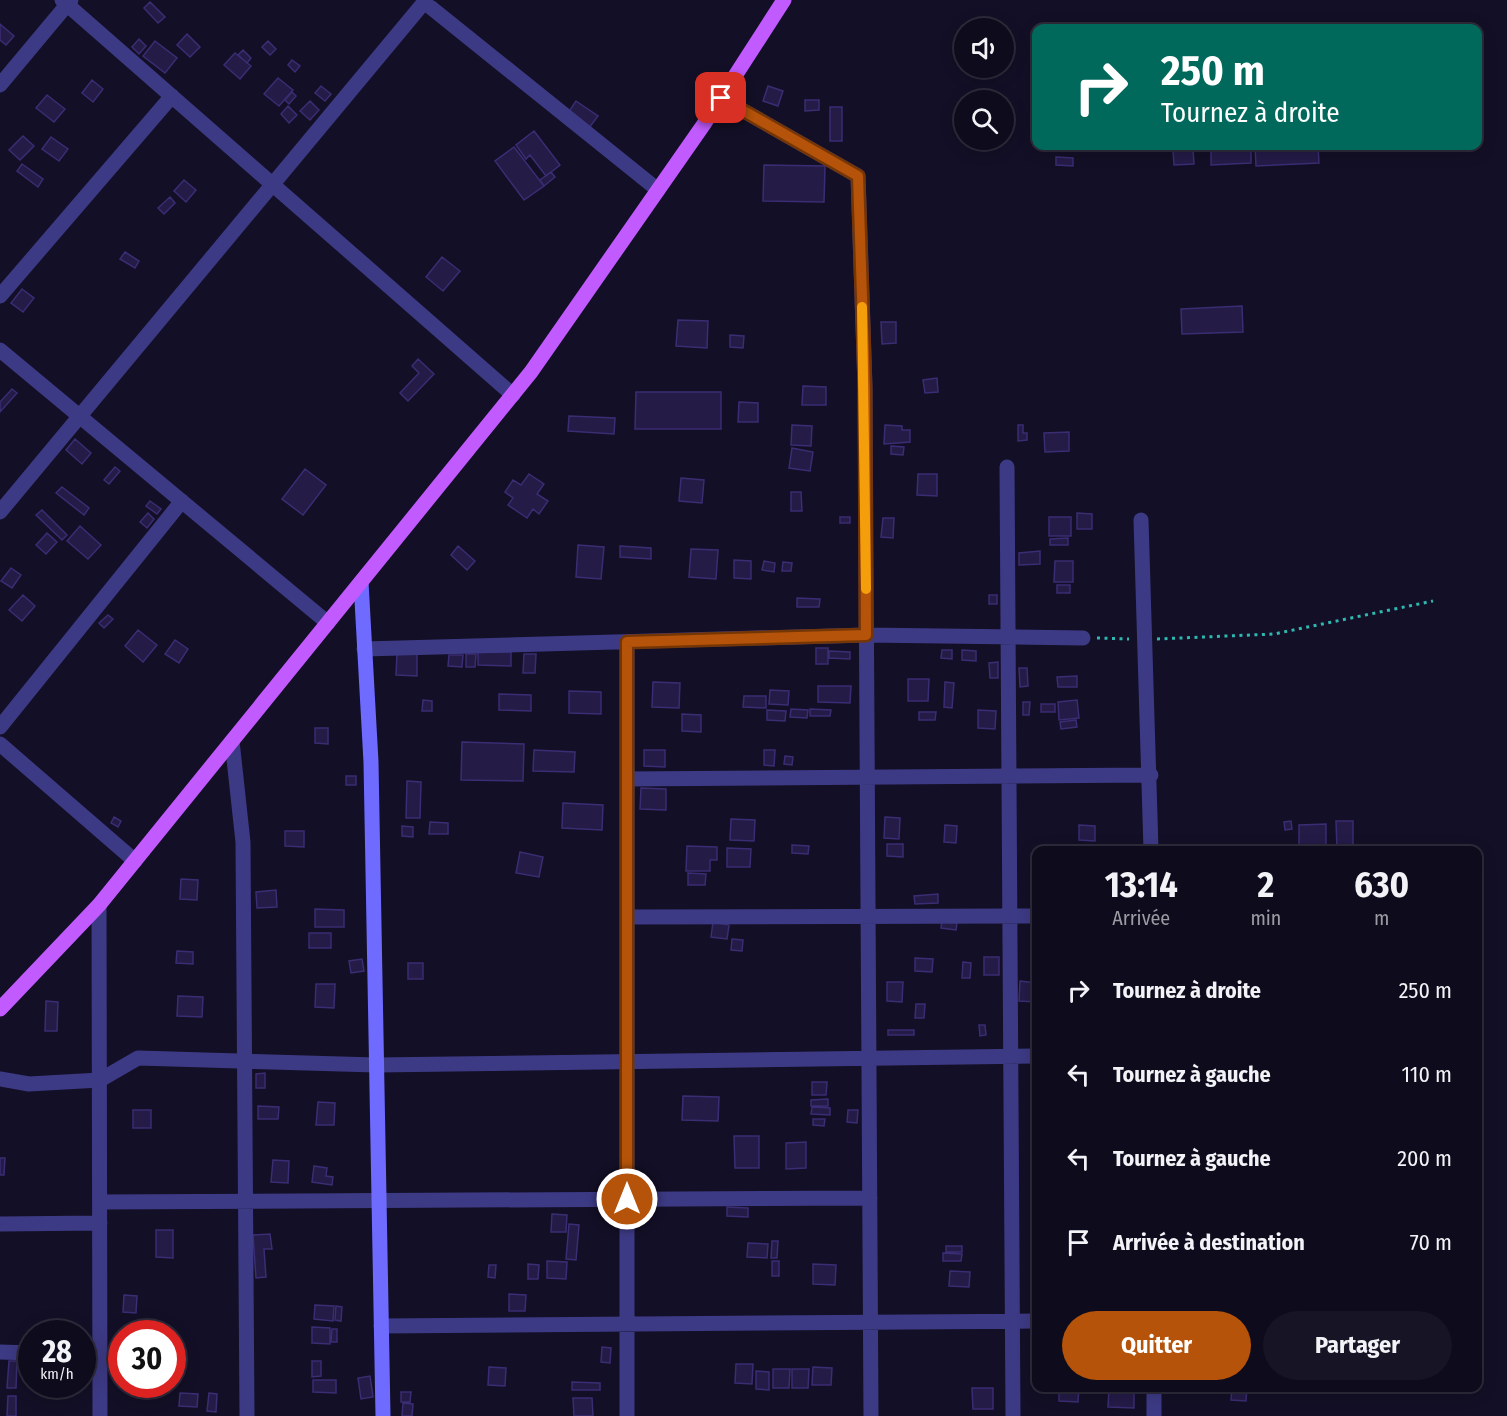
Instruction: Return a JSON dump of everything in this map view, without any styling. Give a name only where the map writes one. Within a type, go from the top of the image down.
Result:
[{"type":"main road","points":[[0,1009],[99,905],[513,395],[658,190],[784,0]]},
{"type":"street","points":[[0,512],[425,1],[658,190]]},
{"type":"street","points":[[0,85],[67,2],[513,395]]},
{"type":"street","points":[[0,296],[172,96]]},
{"type":"street","points":[[721,98],[858,176],[865,387],[871,1416]]},
{"type":"street","points":[[0,350],[328,622]]},
{"type":"street","points":[[1007,467],[1013,1416]]},
{"type":"street","points":[[0,727],[182,501]]},
{"type":"street","points":[[1141,520],[1151,775],[1151,846]]},
{"type":"street","points":[[361,582],[371,762],[383,1416]]},
{"type":"street","points":[[364,649],[866,635],[1083,638]]},
{"type":"street","points":[[627,642],[627,1416]]},
{"type":"street","points":[[232,741],[243,842],[247,1416]]},
{"type":"street","points":[[0,744],[135,861]]},
{"type":"street","points":[[627,779],[1151,775]]},
{"type":"street","points":[[99,905],[100,1416]]},
{"type":"street","points":[[627,917],[1032,916]]},
{"type":"street","points":[[0,1079],[29,1084],[100,1080],[138,1058],[376,1065],[869,1056],[1032,1056]]},
{"type":"street","points":[[100,1202],[870,1198]]},
{"type":"street","points":[[0,1224],[100,1223]]},
{"type":"street","points":[[381,1326],[1032,1321]]},
{"type":"street","points":[[0,1352],[18,1353]]},
{"type":"street","points":[[1154,1392],[1154,1416]]},
{"type":"path","points":[[1083,638],[1146,640],[1274,634],[1432,601]]},
{"type":"building","points":[[150,2],[165,17],[158,23],[144,8]]},
{"type":"building","points":[[0,24],[14,36],[6,45],[0,40]]},
{"type":"building","points":[[187,34],[200,47],[190,57],[177,45]]},
{"type":"building","points":[[139,39],[146,46],[139,54],[132,47]]},
{"type":"building","points":[[155,41],[177,58],[165,73],[143,56]]},
{"type":"building","points":[[268,41],[276,49],[270,55],[262,47]]},
{"type":"building","points":[[243,50],[251,58],[247,63],[238,55]]},
{"type":"building","points":[[235,53],[251,66],[240,79],[224,65]]},
{"type":"building","points":[[292,60],[300,66],[295,72],[288,65]]},
{"type":"building","points":[[278,78],[293,90],[279,106],[264,94]]},
{"type":"building","points":[[92,80],[103,89],[93,102],[82,93]]},
{"type":"building","points":[[321,86],[331,94],[325,101],[315,93]]},
{"type":"building","points":[[768,86],[783,91],[778,106],[763,101]]},
{"type":"building","points":[[292,92],[296,96],[289,104],[285,100]]},
{"type":"building","points":[[47,95],[65,109],[54,122],[36,108]]},
{"type":"building","points":[[805,100],[819,100],[819,110],[805,111]]},
{"type":"building","points":[[310,101],[319,110],[310,120],[300,111]]},
{"type":"building","points":[[576,101],[598,116],[589,128],[568,113]]},
{"type":"building","points":[[288,106],[297,115],[289,123],[281,114]]},
{"type":"building","points":[[830,107],[842,107],[842,141],[830,141]]},
{"type":"building","points":[[534,131],[560,165],[546,176],[530,155],[526,159],[516,145]]},
{"type":"building","points":[[23,136],[34,146],[20,160],[9,150]]},
{"type":"building","points":[[51,137],[68,149],[59,161],[42,149]]},
{"type":"building","points":[[514,147],[544,186],[524,200],[495,161]]},
{"type":"building","points":[[1173,150],[1193,150],[1194,164],[1174,165]]},
{"type":"building","points":[[1211,150],[1251,150],[1251,163],[1211,165]]},
{"type":"building","points":[[1255,150],[1318,150],[1319,163],[1256,166]]},
{"type":"building","points":[[1056,157],[1073,158],[1073,166],[1056,165]]},
{"type":"building","points":[[22,164],[43,179],[38,187],[17,171]]},
{"type":"building","points":[[764,165],[825,166],[824,202],[763,201]]},
{"type":"building","points":[[551,172],[555,177],[544,186],[540,180]]},
{"type":"building","points":[[184,180],[196,190],[186,202],[174,191]]},
{"type":"building","points":[[170,197],[175,203],[164,214],[158,208]]},
{"type":"building","points":[[125,252],[139,261],[135,268],[120,259]]},
{"type":"building","points":[[442,257],[460,271],[443,291],[426,277]]},
{"type":"building","points":[[22,289],[34,298],[23,312],[11,303]]},
{"type":"building","points":[[1242,306],[1243,332],[1182,334],[1181,309]]},
{"type":"building","points":[[678,320],[708,321],[707,348],[676,346]]},
{"type":"building","points":[[881,322],[896,322],[896,343],[882,344]]},
{"type":"building","points":[[730,335],[744,336],[743,348],[730,347]]},
{"type":"building","points":[[418,359],[434,374],[408,401],[400,393],[419,373],[412,366]]},
{"type":"building","points":[[937,378],[938,392],[925,393],[923,380]]},
{"type":"building","points":[[803,386],[826,387],[826,405],[802,405]]},
{"type":"building","points":[[12,389],[17,393],[0,412],[0,402]]},
{"type":"building","points":[[636,392],[721,392],[721,429],[635,429]]},
{"type":"building","points":[[739,402],[758,403],[758,422],[738,422]]},
{"type":"building","points":[[569,416],[615,418],[614,434],[568,431]]},
{"type":"building","points":[[792,425],[812,426],[811,446],[791,445]]},
{"type":"building","points":[[885,425],[902,426],[902,430],[910,430],[910,442],[884,444]]},
{"type":"building","points":[[1018,425],[1023,425],[1023,433],[1027,433],[1027,440],[1018,441]]},
{"type":"building","points":[[1069,432],[1069,451],[1045,452],[1044,433]]},
{"type":"building","points":[[75,439],[91,453],[82,464],[66,450]]},
{"type":"building","points":[[891,446],[904,447],[903,455],[891,454]]},
{"type":"building","points":[[792,448],[813,452],[810,471],[789,468]]},
{"type":"building","points":[[115,467],[120,471],[109,484],[104,480]]},
{"type":"building","points":[[305,469],[326,485],[303,515],[282,499]]},
{"type":"building","points":[[529,474],[544,484],[537,494],[548,501],[539,514],[533,509],[527,518],[508,505],[513,498],[505,492],[513,480],[521,485]]},
{"type":"building","points":[[918,474],[937,474],[937,496],[917,495]]},
{"type":"building","points":[[681,478],[704,480],[702,503],[679,501]]},
{"type":"building","points":[[62,487],[89,508],[84,515],[56,493]]},
{"type":"building","points":[[791,492],[801,492],[802,511],[791,511]]},
{"type":"building","points":[[150,501],[161,509],[157,514],[146,506]]},
{"type":"building","points":[[42,510],[67,535],[62,540],[36,515]]},
{"type":"building","points":[[148,513],[154,519],[147,528],[140,522]]},
{"type":"building","points":[[1077,513],[1092,514],[1092,529],[1077,529]]},
{"type":"building","points":[[840,517],[850,517],[850,523],[840,523]]},
{"type":"building","points":[[1049,517],[1071,517],[1071,536],[1049,536]]},
{"type":"building","points":[[883,518],[894,518],[893,538],[881,537]]},
{"type":"building","points":[[80,526],[101,545],[88,559],[67,541]]},
{"type":"building","points":[[47,533],[57,542],[46,554],[36,545]]},
{"type":"building","points":[[1068,538],[1068,545],[1050,545],[1050,539]]},
{"type":"building","points":[[578,545],[604,547],[601,579],[576,577]]},
{"type":"building","points":[[458,546],[475,561],[467,570],[451,555]]},
{"type":"building","points":[[620,546],[651,548],[651,559],[620,557]]},
{"type":"building","points":[[691,549],[718,550],[716,579],[689,577]]},
{"type":"building","points":[[1040,551],[1040,564],[1019,565],[1019,553]]},
{"type":"building","points":[[734,560],[751,561],[751,579],[734,578]]},
{"type":"building","points":[[764,561],[775,563],[774,572],[762,570]]},
{"type":"building","points":[[1055,561],[1073,561],[1073,582],[1054,582]]},
{"type":"building","points":[[783,562],[792,563],[791,571],[782,571]]},
{"type":"building","points":[[11,568],[21,575],[12,588],[1,581]]},
{"type":"building","points":[[1057,585],[1070,585],[1070,593],[1057,593]]},
{"type":"building","points":[[23,595],[35,606],[22,621],[9,610]]},
{"type":"building","points":[[989,595],[997,595],[997,604],[989,604]]},
{"type":"building","points":[[797,598],[820,599],[819,607],[797,607]]},
{"type":"building","points":[[108,615],[113,619],[104,628],[99,623]]},
{"type":"building","points":[[138,630],[157,645],[143,662],[125,646]]},
{"type":"building","points":[[175,640],[188,649],[179,663],[165,654]]},
{"type":"building","points":[[816,648],[828,648],[828,664],[816,664]]},
{"type":"building","points":[[942,650],[952,650],[952,659],[941,658]]},
{"type":"building","points":[[962,650],[976,651],[976,661],[962,660]]},
{"type":"building","points":[[829,651],[850,652],[850,659],[829,658]]},
{"type":"building","points":[[478,652],[511,652],[511,666],[478,665]]},
{"type":"building","points":[[397,653],[417,653],[417,676],[396,675]]},
{"type":"building","points":[[466,654],[476,654],[475,667],[466,667]]},
{"type":"building","points":[[524,654],[536,654],[535,673],[523,673]]},
{"type":"building","points":[[449,655],[463,655],[462,667],[448,666]]},
{"type":"building","points":[[998,662],[998,678],[990,678],[989,663]]},
{"type":"building","points":[[1019,668],[1027,668],[1028,686],[1020,687]]},
{"type":"building","points":[[1077,676],[1077,687],[1058,687],[1057,677]]},
{"type":"building","points":[[908,679],[929,679],[928,701],[908,701]]},
{"type":"building","points":[[653,682],[680,683],[679,708],[652,707]]},
{"type":"building","points":[[945,682],[954,683],[952,708],[944,707]]},
{"type":"building","points":[[818,686],[851,686],[850,703],[818,702]]},
{"type":"building","points":[[770,690],[789,691],[788,705],[769,704]]},
{"type":"building","points":[[569,691],[601,692],[601,714],[569,713]]},
{"type":"building","points":[[499,694],[531,695],[531,711],[499,710]]},
{"type":"building","points":[[744,696],[766,696],[766,708],[743,707]]},
{"type":"building","points":[[423,700],[432,701],[432,711],[422,711]]},
{"type":"building","points":[[1077,700],[1079,718],[1059,720],[1058,702]]},
{"type":"building","points":[[1023,702],[1030,702],[1029,715],[1023,715]]},
{"type":"building","points":[[1041,704],[1055,704],[1055,712],[1041,712]]},
{"type":"building","points":[[791,709],[808,710],[807,718],[790,717]]},
{"type":"building","points":[[810,709],[831,710],[830,716],[810,716]]},
{"type":"building","points":[[767,710],[786,711],[785,721],[767,720]]},
{"type":"building","points":[[978,710],[996,711],[995,729],[978,728]]},
{"type":"building","points":[[919,712],[936,712],[935,720],[919,720]]},
{"type":"building","points":[[682,714],[701,715],[701,732],[682,731]]},
{"type":"building","points":[[1076,720],[1077,727],[1061,729],[1060,722]]},
{"type":"building","points":[[315,728],[328,728],[328,744],[315,743]]},
{"type":"building","points":[[462,742],[524,744],[523,781],[461,780]]},
{"type":"building","points":[[534,750],[575,752],[574,772],[533,771]]},
{"type":"building","points":[[644,750],[665,750],[665,767],[644,766]]},
{"type":"building","points":[[764,750],[775,750],[774,766],[764,765]]},
{"type":"building","points":[[785,756],[793,757],[792,765],[784,764]]},
{"type":"building","points":[[346,776],[356,776],[356,785],[346,785]]},
{"type":"building","points":[[407,781],[421,782],[420,818],[406,818]]},
{"type":"building","points":[[641,788],[666,789],[666,810],[640,809]]},
{"type":"building","points":[[563,803],[603,805],[602,830],[562,828]]},
{"type":"building","points":[[114,817],[121,821],[118,827],[111,823]]},
{"type":"building","points":[[885,817],[900,818],[899,839],[884,838]]},
{"type":"building","points":[[731,819],[755,820],[754,841],[730,840]]},
{"type":"building","points":[[1291,821],[1292,829],[1285,830],[1284,822]]},
{"type":"building","points":[[1336,821],[1353,821],[1353,846],[1337,846]]},
{"type":"building","points":[[430,822],[448,823],[448,834],[429,834]]},
{"type":"building","points":[[1326,824],[1326,846],[1299,846],[1299,825]]},
{"type":"building","points":[[945,825],[957,826],[956,843],[944,842]]},
{"type":"building","points":[[1079,825],[1095,826],[1095,841],[1079,840]]},
{"type":"building","points":[[402,826],[413,827],[413,837],[402,836]]},
{"type":"building","points":[[285,831],[304,831],[304,847],[285,846]]},
{"type":"building","points":[[887,844],[903,844],[903,857],[887,856]]},
{"type":"building","points":[[792,845],[809,846],[808,854],[792,853]]},
{"type":"building","points":[[687,846],[717,847],[717,860],[710,860],[710,871],[686,871]]},
{"type":"building","points":[[727,848],[751,849],[750,867],[727,867]]},
{"type":"building","points":[[520,852],[543,857],[539,877],[516,873]]},
{"type":"building","points":[[688,873],[706,874],[705,885],[688,885]]},
{"type":"building","points":[[181,879],[198,880],[197,900],[180,899]]},
{"type":"building","points":[[276,890],[277,907],[257,908],[256,892]]},
{"type":"building","points":[[938,894],[938,903],[915,904],[914,896]]},
{"type":"building","points":[[315,909],[344,910],[344,927],[315,927]]},
{"type":"building","points":[[942,920],[957,923],[956,930],[941,928]]},
{"type":"building","points":[[713,922],[729,925],[727,939],[711,937]]},
{"type":"building","points":[[309,933],[331,933],[331,948],[309,948]]},
{"type":"building","points":[[732,939],[743,940],[742,951],[731,950]]},
{"type":"building","points":[[177,951],[193,952],[193,964],[176,963]]},
{"type":"building","points":[[984,957],[999,957],[999,975],[984,975]]},
{"type":"building","points":[[915,958],[933,959],[932,972],[915,971]]},
{"type":"building","points":[[362,959],[364,971],[351,973],[349,961]]},
{"type":"building","points":[[963,962],[971,963],[970,978],[962,978]]},
{"type":"building","points":[[408,963],[423,963],[423,979],[408,979]]},
{"type":"building","points":[[1020,981],[1032,982],[1032,1002],[1019,1001]]},
{"type":"building","points":[[887,982],[903,982],[902,1002],[887,1001]]},
{"type":"building","points":[[316,984],[335,984],[334,1008],[315,1007]]},
{"type":"building","points":[[178,996],[203,997],[202,1017],[177,1016]]},
{"type":"building","points":[[46,1001],[58,1002],[57,1031],[45,1031]]},
{"type":"building","points":[[916,1004],[925,1004],[924,1018],[915,1018]]},
{"type":"building","points":[[979,1025],[985,1025],[986,1035],[980,1036]]},
{"type":"building","points":[[888,1030],[914,1030],[914,1035],[888,1035]]},
{"type":"building","points":[[265,1073],[265,1088],[256,1088],[256,1074]]},
{"type":"building","points":[[812,1082],[827,1082],[826,1095],[812,1095]]},
{"type":"building","points":[[683,1096],[719,1097],[718,1121],[682,1120]]},
{"type":"building","points":[[828,1099],[828,1106],[811,1106],[811,1100]]},
{"type":"building","points":[[318,1102],[335,1103],[334,1125],[316,1125]]},
{"type":"building","points":[[258,1106],[279,1107],[278,1119],[258,1119]]},
{"type":"building","points":[[812,1107],[830,1108],[830,1115],[811,1114]]},
{"type":"building","points":[[133,1110],[151,1110],[151,1128],[133,1128]]},
{"type":"building","points":[[848,1110],[858,1110],[857,1123],[847,1122]]},
{"type":"building","points":[[813,1119],[825,1119],[824,1126],[813,1125]]},
{"type":"building","points":[[734,1136],[759,1136],[759,1168],[735,1168]]},
{"type":"building","points":[[806,1142],[806,1168],[786,1169],[786,1143]]},
{"type":"building","points":[[0,1158],[5,1158],[4,1175],[0,1175]]},
{"type":"building","points":[[273,1160],[289,1161],[288,1183],[271,1182]]},
{"type":"building","points":[[314,1166],[327,1168],[326,1176],[333,1177],[332,1185],[312,1182]]},
{"type":"building","points":[[727,1207],[748,1208],[748,1217],[727,1216]]},
{"type":"building","points":[[552,1214],[567,1215],[566,1232],[551,1232]]},
{"type":"building","points":[[569,1224],[579,1225],[576,1260],[566,1259]]},
{"type":"building","points":[[156,1230],[173,1230],[173,1258],[156,1257]]},
{"type":"building","points":[[270,1234],[272,1249],[264,1249],[266,1277],[256,1278],[253,1235]]},
{"type":"building","points":[[772,1241],[778,1241],[777,1258],[771,1258]]},
{"type":"building","points":[[748,1243],[768,1244],[767,1258],[747,1257]]},
{"type":"building","points":[[946,1246],[962,1246],[962,1252],[946,1252]]},
{"type":"building","points":[[943,1253],[962,1254],[961,1261],[943,1261]]},
{"type":"building","points":[[547,1261],[567,1262],[566,1279],[547,1278]]},
{"type":"building","points":[[772,1261],[779,1261],[779,1276],[772,1276]]},
{"type":"building","points":[[528,1264],[539,1265],[538,1279],[528,1279]]},
{"type":"building","points":[[813,1264],[836,1265],[835,1285],[813,1284]]},
{"type":"building","points":[[489,1265],[496,1265],[495,1278],[488,1277]]},
{"type":"building","points":[[950,1271],[970,1272],[969,1287],[949,1286]]},
{"type":"building","points":[[509,1294],[526,1295],[525,1311],[509,1311]]},
{"type":"building","points":[[124,1295],[137,1296],[136,1313],[123,1312]]},
{"type":"building","points":[[315,1305],[334,1306],[333,1321],[314,1319]]},
{"type":"building","points":[[336,1306],[342,1307],[341,1321],[335,1320]]},
{"type":"building","points":[[312,1327],[330,1328],[330,1344],[312,1343]]},
{"type":"building","points":[[332,1329],[337,1329],[337,1342],[331,1342]]},
{"type":"building","points":[[602,1347],[611,1348],[610,1363],[601,1362]]},
{"type":"building","points":[[9,1361],[17,1361],[16,1388],[7,1388]]},
{"type":"building","points":[[312,1361],[321,1361],[321,1376],[312,1377]]},
{"type":"building","points":[[736,1364],[753,1364],[752,1384],[735,1383]]},
{"type":"building","points":[[489,1367],[506,1368],[505,1386],[488,1385]]},
{"type":"building","points":[[813,1367],[832,1368],[831,1385],[812,1385]]},
{"type":"building","points":[[773,1369],[790,1369],[789,1388],[773,1388]]},
{"type":"building","points":[[792,1369],[809,1369],[808,1388],[792,1388]]},
{"type":"building","points":[[756,1371],[769,1372],[769,1390],[756,1389]]},
{"type":"building","points":[[370,1376],[373,1397],[361,1399],[358,1378]]},
{"type":"building","points":[[313,1380],[336,1380],[336,1393],[313,1392]]},
{"type":"building","points":[[572,1382],[600,1383],[600,1390],[572,1390]]},
{"type":"building","points":[[972,1388],[993,1388],[993,1409],[973,1409]]},
{"type":"building","points":[[401,1392],[411,1392],[410,1402],[401,1402]]},
{"type":"building","points":[[1059,1392],[1079,1392],[1078,1402],[1059,1401]]},
{"type":"building","points":[[1109,1392],[1134,1392],[1134,1408],[1108,1407]]},
{"type":"building","points":[[1232,1392],[1247,1392],[1246,1401],[1231,1400]]},
{"type":"building","points":[[186,1393],[198,1394],[197,1407],[179,1406],[180,1398],[186,1398]]},
{"type":"building","points":[[209,1393],[217,1394],[216,1412],[207,1411]]},
{"type":"building","points":[[8,1396],[16,1396],[16,1416],[7,1416]]},
{"type":"building","points":[[573,1398],[592,1398],[593,1416],[574,1416]]},
{"type":"building","points":[[403,1403],[413,1404],[412,1416],[402,1416]]},
{"type":"slow traffic","points":[[862,307],[865,387],[866,589]]},
{"type":"route","points":[[627,1199],[627,642],[866,635],[865,387],[858,176],[721,98]]}]
